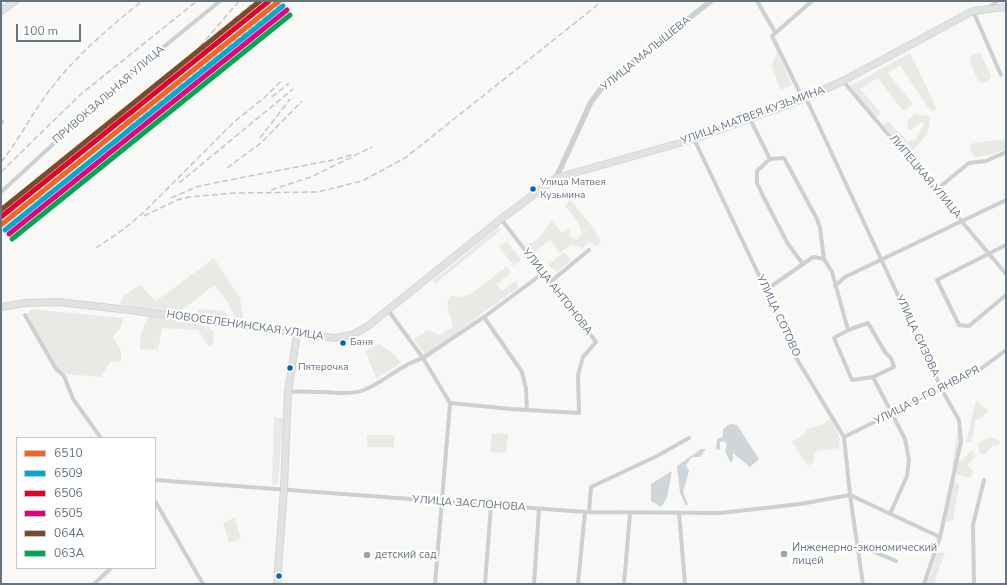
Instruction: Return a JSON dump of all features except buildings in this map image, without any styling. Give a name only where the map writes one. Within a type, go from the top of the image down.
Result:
[{"type":"main road","points":[[1,11],[15,1]]},
{"type":"main road","name":"УЛИЦА МАТВЕЯ КУЗЬМИНА","points":[[556,178],[694,139],[804,99],[843,81],[973,11],[1006,7]]},
{"type":"main road","name":"НОВОСЕЛЕНИНСКАЯ УЛИЦА","points":[[1,307],[25,303],[58,302],[129,310],[297,334],[335,338],[352,335],[368,326],[500,219],[556,178]]},
{"type":"main road","points":[[277,584],[284,488],[288,392],[297,334]]},
{"type":"street","name":"ПРИВОКЗАЛЬНАЯ УЛИЦА","points":[[1,192],[122,81],[220,1]]},
{"type":"street","name":"УЛИЦА МАЛЫШЕВА","points":[[556,178],[591,102],[603,86],[711,1]]},
{"type":"street","points":[[757,1],[775,32],[812,1]]},
{"type":"street","points":[[989,8],[997,1]]},
{"type":"street","points":[[973,11],[1001,75]]},
{"type":"street","name":"УЛИЦА СИЗОВА","points":[[775,32],[772,36],[804,99],[942,390],[959,420],[961,441],[940,537],[924,584]]},
{"type":"street","name":"ЛИПЕЦКАЯ УЛИЦА","points":[[843,81],[1006,274]]},
{"type":"street","points":[[750,119],[770,159]]},
{"type":"street","name":"УЛИЦА СОТОВО","points":[[694,139],[766,290],[792,351],[844,437],[850,495],[863,584]]},
{"type":"street","points":[[936,190],[969,163],[986,161],[1006,152]]},
{"type":"street","points":[[803,264],[788,244],[757,183],[757,171],[770,159],[784,158],[802,188],[820,228],[824,259],[832,272],[848,330]]},
{"type":"street","points":[[835,286],[845,277],[1006,200]]},
{"type":"street","name":"УЛИЦА АНТОНОВА","points":[[500,219],[596,342],[583,357],[578,376],[578,413],[527,410]]},
{"type":"street","points":[[1006,245],[937,280],[959,325],[969,326],[1006,295]]},
{"type":"street","points":[[549,283],[589,250]]},
{"type":"street","points":[[766,290],[813,257],[824,259]]},
{"type":"street","points":[[288,392],[302,390],[345,392],[364,391],[413,361],[424,358],[484,317],[542,274]]},
{"type":"street","points":[[388,310],[424,358],[450,403],[443,502],[435,584]]},
{"type":"street","points":[[25,315],[56,369],[64,376],[73,399],[100,437]]},
{"type":"street","points":[[450,403],[527,410],[526,389],[522,372],[484,317]]},
{"type":"street","points":[[868,323],[885,352],[891,358],[894,367],[873,377],[852,380],[834,338],[848,330],[868,323]]},
{"type":"street","name":"УЛИЦА 9-ГО ЯНВАРЯ","points":[[844,437],[978,372],[1004,354],[1006,350]]},
{"type":"street","points":[[873,377],[891,413],[896,418],[906,440],[909,460],[907,476],[890,514]]},
{"type":"street","points":[[578,584],[591,487],[657,456],[689,438]]},
{"type":"street","name":"УЛИЦА ЗАСЛОНОВА","points":[[156,480],[284,488],[491,506],[630,513],[721,513],[783,506],[850,495]]},
{"type":"street","points":[[974,584],[973,525],[984,480]]},
{"type":"street","points":[[850,495],[940,537]]},
{"type":"street","points":[[485,584],[491,506]]},
{"type":"street","points":[[157,509],[203,584]]},
{"type":"street","points":[[534,584],[539,509]]},
{"type":"street","points":[[624,584],[630,513]]},
{"type":"street","points":[[679,513],[685,584]]},
{"type":"street","points":[[858,545],[896,561]]},
{"type":"street","points":[[94,584],[110,569]]},
{"type":"shaded area","points":[[777,52],[792,85],[780,90],[772,66]]},
{"type":"shaded area","points":[[980,52],[991,76],[990,79],[983,83],[978,81],[969,59],[972,55]]},
{"type":"shaded area","points":[[910,53],[937,109],[931,112],[900,65],[888,73],[913,104],[903,111],[878,78],[860,89],[881,113],[876,117],[850,86]]},
{"type":"shaded area","points":[[915,114],[929,116],[929,128],[925,137],[909,154],[883,125],[888,121],[908,142],[916,139],[924,123],[923,121],[913,129],[908,129],[907,121]]},
{"type":"shaded area","points":[[1004,139],[1006,149],[990,155],[976,157],[971,152],[969,145],[977,142]]},
{"type":"shaded area","points":[[571,200],[594,229],[601,242],[597,246],[589,242],[583,248],[571,245],[560,253],[550,240],[532,254],[525,245],[534,242],[541,236],[551,220],[562,233],[570,229],[569,236],[577,240],[582,234],[579,224],[565,205]]},
{"type":"shaded area","points":[[498,227],[501,230],[435,284],[433,281]]},
{"type":"shaded area","points":[[507,241],[521,260],[514,266],[499,247]]},
{"type":"shaded area","points":[[564,252],[571,260],[557,272],[548,265]]},
{"type":"shaded area","points":[[214,258],[240,298],[243,317],[241,320],[235,318],[228,303],[214,285],[181,311],[168,312],[120,304],[124,295],[140,285],[156,301]]},
{"type":"shaded area","points":[[507,266],[511,273],[496,285],[503,290],[516,281],[519,287],[425,355],[414,339],[428,330],[440,335],[453,327],[447,304],[450,296],[462,297],[472,293]]},
{"type":"shaded area","points":[[31,309],[123,318],[121,327],[113,337],[121,351],[121,362],[111,361],[101,377],[65,374],[57,368],[27,315]]},
{"type":"shaded area","points":[[200,309],[224,311],[227,314],[228,323],[192,318]]},
{"type":"shaded area","points":[[149,315],[209,327],[214,332],[213,344],[208,346],[198,330],[162,328],[158,350],[140,349],[141,333]]},
{"type":"shaded area","points":[[379,344],[392,352],[401,363],[376,379],[366,351]]},
{"type":"shaded area","points":[[976,400],[988,411],[983,417],[975,421],[974,434],[970,442],[966,442]]},
{"type":"shaded area","points":[[274,417],[283,418],[278,484],[272,484]]},
{"type":"shaded area","points":[[831,418],[840,439],[839,448],[815,452],[814,462],[808,466],[792,442],[806,432],[805,429],[822,425]]},
{"type":"shaded area","points":[[730,424],[737,425],[759,459],[750,467],[733,453],[733,461],[730,462],[725,451],[727,445],[724,441],[720,442],[720,450],[716,449],[717,439],[723,437],[723,429]]},
{"type":"shaded area","points":[[958,426],[961,439],[959,461],[963,460],[971,450],[976,456],[967,465],[973,470],[972,475],[969,478],[958,475],[952,468]]},
{"type":"shaded area","points":[[492,433],[508,434],[506,453],[490,452]]},
{"type":"shaded area","points":[[367,435],[394,435],[394,447],[367,447]]},
{"type":"shaded area","points":[[988,438],[995,438],[1000,442],[998,445],[992,446],[984,455],[980,454],[978,446],[980,442]]},
{"type":"shaded area","points":[[701,449],[706,449],[700,457],[692,457],[686,465],[689,471],[683,492],[688,504],[686,506],[680,493],[677,466]]},
{"type":"shaded area","points":[[672,471],[667,498],[661,507],[651,501],[651,484]]},
{"type":"shaded area","points":[[954,481],[959,485],[953,521],[945,522]]},
{"type":"shaded area","points":[[235,518],[241,539],[229,543],[223,522]]},
{"type":"shaded area","points":[[937,552],[945,553],[934,584],[926,584],[932,571]]},
{"type":"railway","points":[[1,162],[46,95],[63,74],[95,41],[142,1]]},
{"type":"railway","points":[[1,172],[81,94],[197,1]]},
{"type":"railway","points":[[111,136],[197,50],[239,1]]},
{"type":"railway","points":[[202,52],[236,17],[256,1]]},
{"type":"railway","points":[[221,39],[270,1]]},
{"type":"railway","points":[[15,214],[64,182],[99,155],[132,124],[284,1]]},
{"type":"railway","points":[[144,216],[177,200],[189,197],[236,193],[318,192],[362,181],[405,158],[600,3]]},
{"type":"railway","points":[[71,164],[163,77]]},
{"type":"railway","points":[[96,248],[124,229],[144,212],[234,122],[264,98],[282,80]]},
{"type":"railway","points":[[272,97],[289,83]]},
{"type":"railway","points":[[179,183],[293,89]]},
{"type":"railway","points":[[260,138],[290,99]]},
{"type":"railway","points":[[227,168],[261,143],[302,101]]},
{"type":"railway","points":[[271,190],[311,177],[372,147]]},
{"type":"railway","points":[[171,198],[196,187],[338,159],[354,154]]},
{"type":"transit line","name":"064А","points":[[1,210],[260,1]]},
{"type":"transit line","name":"6506","points":[[1,217],[269,1]]},
{"type":"transit line","name":"6510","points":[[1,225],[279,1]]},
{"type":"transit line","name":"6509","points":[[5,230],[283,6]]},
{"type":"transit line","name":"6505","points":[[9,234],[287,10]]},
{"type":"transit line","name":"063А","points":[[12,239],[290,15]]},
{"type":"place","name":"Улица Матвея Кузьмина","points":[[533,189]]},
{"type":"place","name":"Баня","points":[[343,343]]},
{"type":"place","name":"Пятерочка","points":[[290,368]]},
{"type":"place","name":"Инженерно-экономический лицей","points":[[784,554]]},
{"type":"place","name":"детский сад","points":[[367,555]]}]
